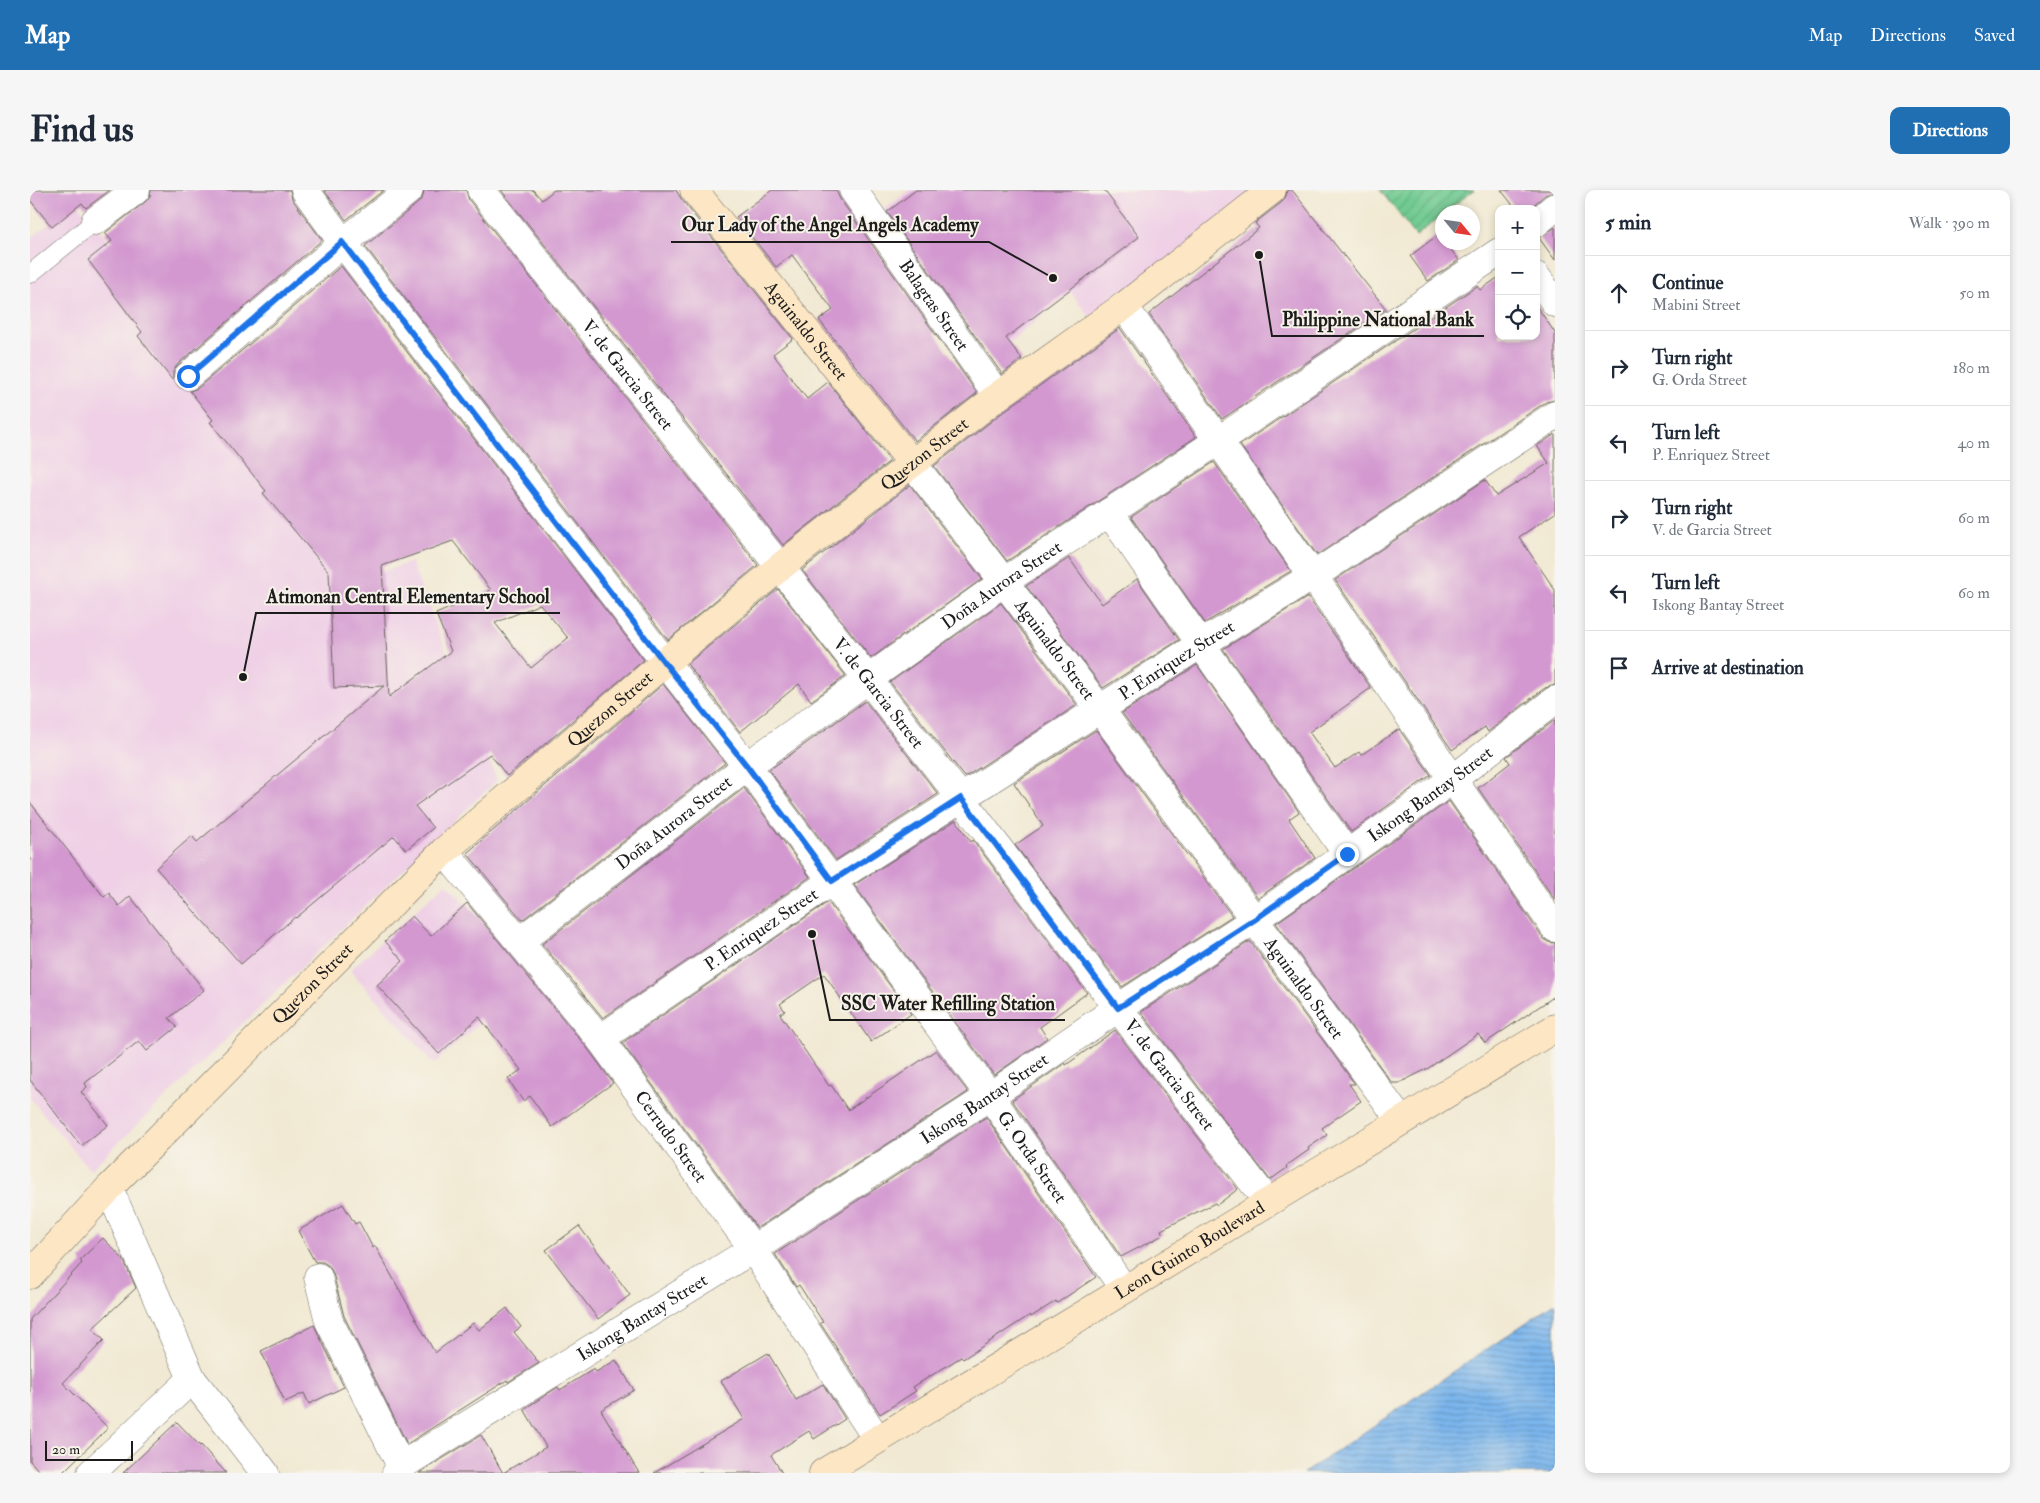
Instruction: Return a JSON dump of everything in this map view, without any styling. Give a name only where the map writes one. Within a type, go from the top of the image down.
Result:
[{"type":"main road","name":"Aguinaldo Street","points":[[694,190],[912,463]]},
{"type":"main road","name":"Quezon Street","points":[[30,1275],[109,1188],[444,851],[664,662],[780,567],[998,396],[1124,306],[1272,190]]},
{"type":"main road","name":"Leon Guinto Boulevard","points":[[824,1473],[1555,1028]]},
{"type":"street","points":[[96,221],[136,190]]},
{"type":"street","name":"G. Orda Street","points":[[305,190],[342,242],[664,662],[747,766],[990,1096],[1124,1289]]},
{"type":"street","points":[[188,376],[342,242],[409,190]]},
{"type":"street","name":"V. de Garcia Street","points":[[481,190],[961,798],[1118,1008],[1268,1202]]},
{"type":"street","name":"Balagtas Street","points":[[852,190],[998,396]]},
{"type":"street","points":[[1540,220],[1555,207]]},
{"type":"street","name":"Doña Aurora Street","points":[[520,941],[747,766],[1005,581],[1218,441],[1495,255]]},
{"type":"street","points":[[1540,282],[1555,303]]},
{"type":"street","points":[[1124,306],[1454,779],[1555,928]]},
{"type":"street","name":"P. Enriquez Street","points":[[600,1039],[832,881],[1201,644],[1313,576],[1555,415]]},
{"type":"street","name":"Aguinaldo Street","points":[[912,463],[1005,581],[1101,709],[1401,1121]]},
{"type":"street","points":[[1110,512],[1347,854]]},
{"type":"street","name":"Iskong Bantay Street","points":[[399,1470],[753,1249],[990,1096],[1118,1008],[1254,920],[1454,779],[1555,700]]},
{"type":"street","name":"Cerrudo Street","points":[[444,851],[600,1039],[753,1249],[877,1439]]},
{"type":"street","points":[[109,1188],[192,1379],[266,1473]]},
{"type":"street","points":[[318,1277],[329,1321],[399,1470]]},
{"type":"street","points":[[91,1473],[192,1379]]},
{"type":"lane","points":[[30,274],[96,221]]},
{"type":"shaded area","points":[[909,190],[1260,190],[1092,320],[1071,292],[1009,343],[939,253],[912,264],[875,217]]},
{"type":"shaded area","points":[[76,202],[203,356],[375,574],[411,562],[497,780],[90,1170],[30,1098],[30,239]]},
{"type":"shaded area","points":[[446,883],[531,977],[434,1064],[350,970]]},
{"type":"green space","points":[[1380,190],[1474,190],[1454,205],[1435,205],[1435,221],[1416,236]]},
{"type":"water","points":[[1555,1303],[1555,1473],[1304,1473]]},
{"type":"building","points":[[30,190],[110,190],[86,208],[82,203],[52,227],[30,200]]},
{"type":"building","points":[[151,190],[290,190],[292,199],[322,240],[178,364],[173,371],[173,381],[138,336],[142,332],[88,260],[112,241],[105,233],[145,202],[150,196]]},
{"type":"building","points":[[324,190],[384,190],[346,220]]},
{"type":"building","points":[[424,190],[466,190],[469,200],[758,565],[668,640],[365,246],[419,202]]},
{"type":"building","points":[[501,190],[533,190],[542,200],[554,190],[676,190],[793,339],[773,354],[807,399],[828,382],[890,461],[783,545]]},
{"type":"building","points":[[772,190],[836,190],[840,199],[977,393],[915,441],[819,320],[833,310],[792,255],[776,267],[736,217]]},
{"type":"building","points":[[916,190],[1104,190],[1139,237],[1006,338],[1022,359],[1002,374],[887,212]]},
{"type":"building","points":[[1287,190],[1292,190],[1386,309],[1222,419],[1149,314],[1259,228],[1255,223],[1282,202]]},
{"type":"building","points":[[1501,190],[1555,190],[1555,192],[1545,195],[1534,205],[1513,205]]},
{"type":"building","points":[[1555,227],[1555,260],[1540,239],[1540,237]]},
{"type":"building","points":[[1435,237],[1435,250],[1451,250],[1459,260],[1428,281],[1410,256]]},
{"type":"building","points":[[341,266],[644,660],[507,776],[490,754],[415,806],[433,828],[406,850],[394,836],[241,964],[156,868],[192,836],[197,842],[384,686],[334,688],[329,572],[263,493],[266,491],[210,422],[213,420],[190,391],[198,388]],"holes":[[[453,541],[491,590],[436,614],[451,651],[389,697],[382,566]],[[540,604],[568,638],[531,668],[495,623]]]},
{"type":"building","points":[[1495,280],[1495,340],[1540,340],[1540,311],[1555,333],[1555,400],[1546,402],[1317,555],[1240,445],[1477,286],[1480,290]]},
{"type":"building","points":[[1120,328],[1196,437],[1007,561],[934,466],[1007,409]]},
{"type":"building","points":[[1555,434],[1555,513],[1519,537],[1555,590],[1555,685],[1545,688],[1488,732],[1485,727],[1452,750],[1335,580],[1485,480],[1496,496],[1549,463],[1537,446]]},
{"type":"building","points":[[1214,462],[1291,571],[1205,623],[1131,517]]},
{"type":"building","points":[[910,485],[982,579],[871,658],[802,570]]},
{"type":"building","points":[[1069,558],[1102,604],[1137,579],[1179,640],[1103,688],[1026,586]]},
{"type":"building","points":[[778,589],[846,676],[811,701],[799,684],[740,732],[687,664]]},
{"type":"building","points":[[1308,597],[1371,688],[1309,732],[1335,768],[1359,752],[1361,755],[1399,729],[1431,775],[1351,832],[1223,649]]},
{"type":"building","points":[[1001,603],[1077,705],[965,777],[890,682]]},
{"type":"building","points":[[1197,665],[1299,812],[1289,819],[1315,858],[1258,898],[1122,713]]},
{"type":"building","points":[[663,684],[725,763],[522,920],[467,853]]},
{"type":"building","points":[[865,701],[938,794],[836,860],[769,770]]},
{"type":"building","points":[[1555,720],[1555,900],[1478,788],[1510,763],[1506,757]]},
{"type":"building","points":[[1096,730],[1232,916],[1122,987],[1015,845],[1043,826],[1014,783]]},
{"type":"building","points":[[744,788],[810,877],[603,1018],[542,944]]},
{"type":"building","points":[[1449,801],[1542,937],[1548,942],[1555,943],[1555,996],[1485,1043],[1478,1034],[1427,1069],[1399,1083],[1392,1083],[1276,923]]},
{"type":"building","points":[[30,802],[104,897],[109,893],[119,906],[130,896],[204,990],[169,1018],[177,1027],[147,1051],[139,1041],[85,1083],[87,1087],[81,1092],[108,1125],[81,1146],[30,1080]]},
{"type":"building","points":[[956,820],[1087,993],[1040,1027],[1047,1038],[994,1075],[854,885]]},
{"type":"building","points":[[828,902],[911,1014],[871,1042],[824,974],[780,1004],[785,1011],[780,1014],[829,1086],[831,1085],[848,1110],[936,1050],[968,1092],[757,1228],[622,1043]]},
{"type":"building","points":[[467,903],[588,1049],[613,1083],[552,1127],[530,1096],[523,1101],[508,1079],[521,1070],[479,1017],[439,1054],[377,985],[403,961],[385,941],[412,916],[431,936]]},
{"type":"building","points":[[1250,941],[1355,1084],[1349,1084],[1361,1101],[1322,1128],[1327,1135],[1308,1148],[1309,1150],[1270,1180],[1141,1012]]},
{"type":"building","points":[[1115,1030],[1238,1189],[1217,1205],[1215,1203],[1161,1230],[1163,1235],[1121,1257],[1012,1100]]},
{"type":"building","points":[[986,1117],[1096,1277],[1057,1303],[1056,1301],[1031,1317],[1030,1315],[963,1359],[961,1357],[913,1387],[916,1391],[880,1414],[820,1323],[823,1322],[799,1285],[796,1287],[775,1254]]},
{"type":"building","points":[[343,1204],[355,1224],[359,1222],[373,1248],[375,1246],[435,1353],[473,1323],[479,1330],[507,1308],[521,1327],[514,1332],[539,1363],[508,1382],[507,1380],[407,1444],[344,1316],[333,1273],[329,1266],[323,1262],[315,1262],[298,1231]]},
{"type":"building","points":[[579,1226],[630,1295],[598,1319],[546,1250]]},
{"type":"building","points":[[103,1238],[123,1259],[136,1288],[92,1329],[104,1340],[63,1383],[108,1428],[62,1473],[41,1473],[30,1461],[30,1319],[82,1263],[80,1260]]},
{"type":"building","points":[[314,1325],[344,1387],[309,1404],[304,1393],[285,1402],[261,1351]]},
{"type":"building","points":[[768,1353],[796,1400],[823,1384],[845,1419],[814,1439],[809,1431],[771,1455],[782,1473],[654,1473],[744,1419],[721,1381]]},
{"type":"building","points":[[616,1360],[634,1390],[601,1410],[639,1473],[503,1473],[546,1447],[524,1409],[558,1387],[560,1390],[594,1369],[596,1372]]},
{"type":"building","points":[[177,1422],[226,1473],[123,1473]]},
{"type":"building","points":[[481,1435],[503,1473],[419,1473]]},
{"type":"place","name":"Philippine National Bank","points":[[1259,255]]},
{"type":"place","name":"Our Lady of the Angel Angels Academy","points":[[1053,278]]},
{"type":"place","name":"Atimonan Central Elementary School","points":[[243,677]]},
{"type":"place","name":"SSC Water Refilling Station","points":[[812,934]]},
{"type":"route","points":[[188,376],[342,242],[664,662],[747,766],[832,881],[961,798],[1118,1008],[1254,920],[1347,854]]}]
